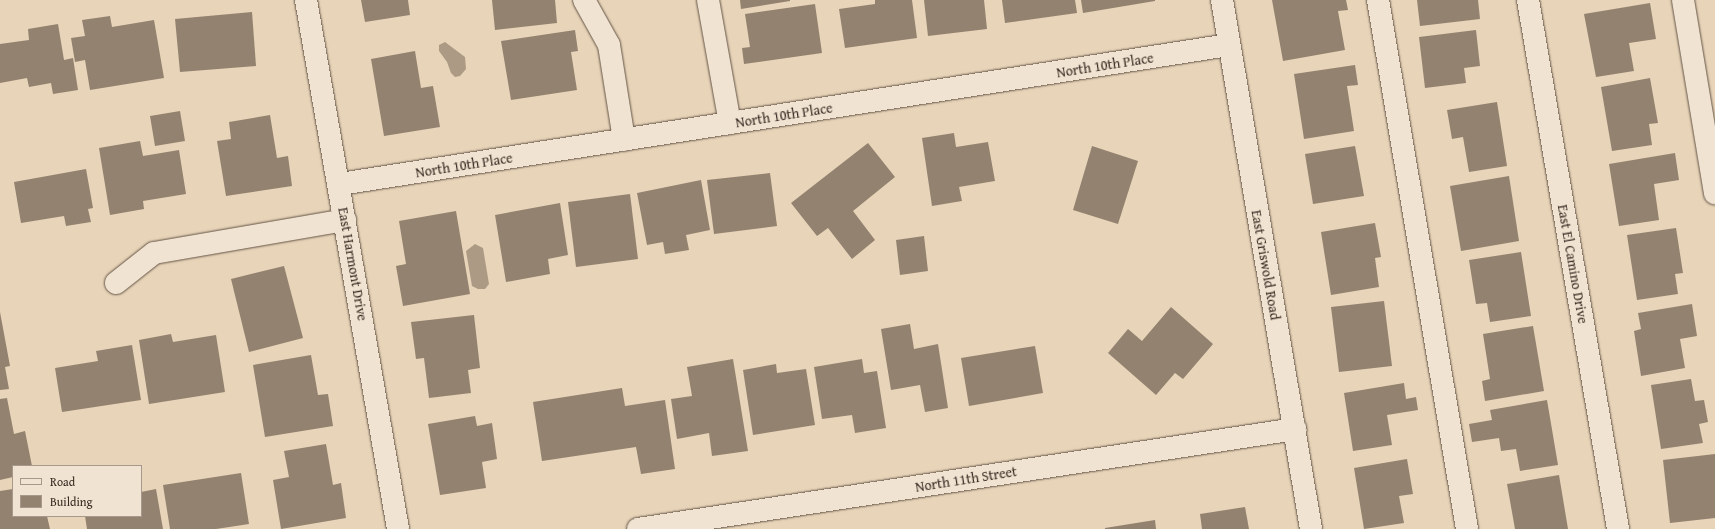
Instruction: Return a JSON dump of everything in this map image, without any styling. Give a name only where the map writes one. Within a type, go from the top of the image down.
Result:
[{"type":"street","name":"East Harmont Drive","points":[[306,0],[340,184],[398,529]]},
{"type":"street","points":[[584,0],[609,45],[624,140]]},
{"type":"street","points":[[708,0],[730,123]]},
{"type":"street","name":"East Griswold Road","points":[[1222,0],[1311,529]]},
{"type":"street","points":[[1378,0],[1467,529]]},
{"type":"street","name":"East El Camino Drive","points":[[1528,0],[1618,529]]},
{"type":"street","points":[[1683,0],[1715,193]]},
{"type":"street","name":"North 10th Place","points":[[340,184],[1230,46]]},
{"type":"street","points":[[116,283],[154,254],[345,220]]},
{"type":"street","name":"North 11th Street","points":[[638,529],[1295,429]]},
{"type":"shaded area","points":[[445,42],[465,57],[466,69],[460,76],[455,77],[451,73],[447,62],[439,51],[439,45]]},
{"type":"shaded area","points":[[475,244],[483,248],[489,284],[485,289],[478,289],[472,286],[466,251]]},
{"type":"building","points":[[361,0],[408,0],[410,15],[365,22]]},
{"type":"building","points":[[492,0],[555,0],[557,23],[495,30]]},
{"type":"building","points":[[740,0],[790,0],[790,1],[741,9]]},
{"type":"building","points":[[875,0],[912,0],[917,38],[845,48],[839,9],[875,4]]},
{"type":"building","points":[[924,0],[984,0],[987,29],[928,36]]},
{"type":"building","points":[[1002,0],[1075,0],[1077,13],[1005,23]]},
{"type":"building","points":[[1081,0],[1155,0],[1155,1],[1083,13]]},
{"type":"building","points":[[1272,0],[1346,0],[1348,10],[1338,11],[1345,50],[1283,61]]},
{"type":"building","points":[[1417,0],[1478,0],[1480,19],[1420,26]]},
{"type":"building","points":[[1650,3],[1656,39],[1629,43],[1634,71],[1596,77],[1584,14]]},
{"type":"building","points":[[815,4],[822,53],[744,64],[742,48],[750,47],[745,14]]},
{"type":"building","points":[[252,12],[256,66],[180,72],[175,19]]},
{"type":"building","points":[[110,16],[112,27],[154,20],[164,78],[90,90],[85,60],[75,62],[71,38],[85,36],[82,20]]},
{"type":"building","points":[[58,24],[64,60],[73,58],[78,90],[53,94],[51,83],[29,87],[27,78],[0,83],[0,44],[29,40],[28,29]]},
{"type":"building","points":[[575,30],[578,51],[571,52],[577,90],[511,100],[501,41]]},
{"type":"building","points":[[1476,30],[1480,66],[1464,68],[1466,83],[1425,88],[1419,37]]},
{"type":"building","points":[[415,51],[421,88],[433,86],[440,127],[384,136],[371,59]]},
{"type":"building","points":[[1355,65],[1358,85],[1347,86],[1354,131],[1304,139],[1294,74]]},
{"type":"building","points":[[1650,78],[1658,123],[1649,124],[1652,145],[1612,151],[1601,87]]},
{"type":"building","points":[[1497,102],[1507,166],[1469,172],[1463,137],[1452,139],[1447,110]]},
{"type":"building","points":[[180,111],[185,141],[155,146],[150,116]]},
{"type":"building","points":[[270,115],[277,158],[288,156],[292,186],[226,196],[217,141],[231,139],[229,122]]},
{"type":"building","points":[[954,133],[956,147],[988,142],[995,181],[959,187],[962,201],[932,206],[922,138]]},
{"type":"building","points":[[140,141],[143,156],[179,150],[186,194],[143,201],[144,209],[110,215],[99,148]]},
{"type":"building","points":[[868,143],[895,177],[853,211],[875,240],[852,259],[828,228],[817,236],[791,203]]},
{"type":"building","points":[[1092,146],[1138,161],[1118,224],[1073,210]]},
{"type":"building","points":[[1355,146],[1364,196],[1313,204],[1305,154]]},
{"type":"building","points":[[1675,153],[1679,180],[1654,184],[1659,220],[1619,226],[1609,164]]},
{"type":"building","points":[[86,169],[93,208],[88,209],[91,222],[66,226],[64,216],[21,223],[14,182]]},
{"type":"building","points":[[770,173],[777,226],[714,234],[707,180]]},
{"type":"building","points":[[1509,176],[1519,241],[1461,251],[1450,186]]},
{"type":"building","points":[[701,180],[710,230],[686,235],[689,250],[665,254],[663,242],[647,245],[637,193]]},
{"type":"building","points":[[630,194],[638,259],[576,267],[568,202]]},
{"type":"building","points":[[560,203],[568,255],[548,259],[550,274],[506,282],[495,215]]},
{"type":"building","points":[[456,211],[470,294],[403,306],[396,266],[406,264],[399,221]]},
{"type":"building","points":[[1375,223],[1381,257],[1375,258],[1379,287],[1331,295],[1321,232]]},
{"type":"building","points":[[1676,228],[1683,273],[1675,274],[1678,294],[1637,300],[1627,235]]},
{"type":"building","points":[[924,236],[928,271],[900,275],[896,240]]},
{"type":"building","points":[[1521,252],[1531,316],[1490,322],[1487,303],[1476,304],[1469,260]]},
{"type":"building","points":[[284,266],[303,338],[249,352],[231,279]]},
{"type":"building","points":[[1384,301],[1392,366],[1339,372],[1331,307]]},
{"type":"building","points":[[1692,304],[1697,336],[1680,339],[1685,368],[1641,376],[1634,331],[1641,329],[1638,313]]},
{"type":"building","points":[[1171,307],[1213,344],[1183,379],[1175,373],[1156,395],[1108,353],[1128,329],[1142,341]]},
{"type":"building","points":[[0,312],[10,366],[5,367],[9,389],[0,390]]},
{"type":"building","points":[[474,315],[480,368],[468,370],[471,393],[429,398],[424,358],[416,359],[411,322]]},
{"type":"building","points":[[910,324],[914,349],[938,344],[948,408],[925,412],[920,385],[891,390],[881,329]]},
{"type":"building","points":[[1533,326],[1544,391],[1485,401],[1482,381],[1490,379],[1483,334]]},
{"type":"building","points":[[171,334],[173,342],[216,335],[225,392],[149,404],[139,340]]},
{"type":"building","points":[[132,345],[141,400],[62,412],[55,368],[98,361],[96,351]]},
{"type":"building","points":[[1035,346],[1043,393],[969,406],[961,358]]},
{"type":"building","points":[[311,355],[318,395],[328,394],[333,426],[265,437],[253,365]]},
{"type":"building","points":[[733,359],[748,451],[712,456],[709,433],[677,439],[671,399],[692,396],[687,367]]},
{"type":"building","points":[[862,359],[864,373],[877,371],[886,428],[855,433],[852,415],[822,419],[814,367]]},
{"type":"building","points":[[776,364],[777,373],[806,369],[815,425],[753,435],[743,370]]},
{"type":"building","points":[[1691,379],[1695,401],[1704,400],[1708,422],[1699,424],[1703,443],[1661,449],[1651,385]]},
{"type":"building","points":[[1404,383],[1406,399],[1416,397],[1418,410],[1387,415],[1392,445],[1353,451],[1344,393]]},
{"type":"building","points":[[622,388],[625,406],[665,400],[675,469],[641,474],[636,447],[542,461],[533,402]]},
{"type":"building","points":[[7,398],[14,434],[25,431],[32,465],[12,465],[12,477],[0,480],[0,399]]},
{"type":"building","points":[[1547,400],[1558,465],[1520,471],[1516,449],[1501,451],[1499,438],[1472,442],[1469,424],[1492,420],[1490,410]]},
{"type":"building","points":[[475,416],[477,426],[492,423],[497,459],[482,462],[486,488],[440,495],[428,424]]},
{"type":"building","points":[[326,444],[333,485],[341,483],[346,518],[281,529],[273,480],[289,477],[284,451]]},
{"type":"building","points":[[1715,454],[1715,518],[1670,523],[1663,460]]},
{"type":"building","points":[[1407,459],[1413,494],[1399,496],[1404,523],[1364,529],[1354,468]]},
{"type":"building","points":[[241,473],[249,524],[216,529],[170,529],[163,485]]},
{"type":"building","points":[[1559,475],[1568,529],[1515,529],[1507,484]]},
{"type":"building","points":[[12,489],[12,517],[47,517],[50,529],[0,529],[0,491]]},
{"type":"building","points":[[156,489],[163,529],[87,529],[85,517],[142,517],[142,492]]},
{"type":"building","points":[[1245,507],[1249,529],[1202,529],[1200,514]]},
{"type":"building","points":[[1155,520],[1156,529],[1105,529],[1105,528]]}]
